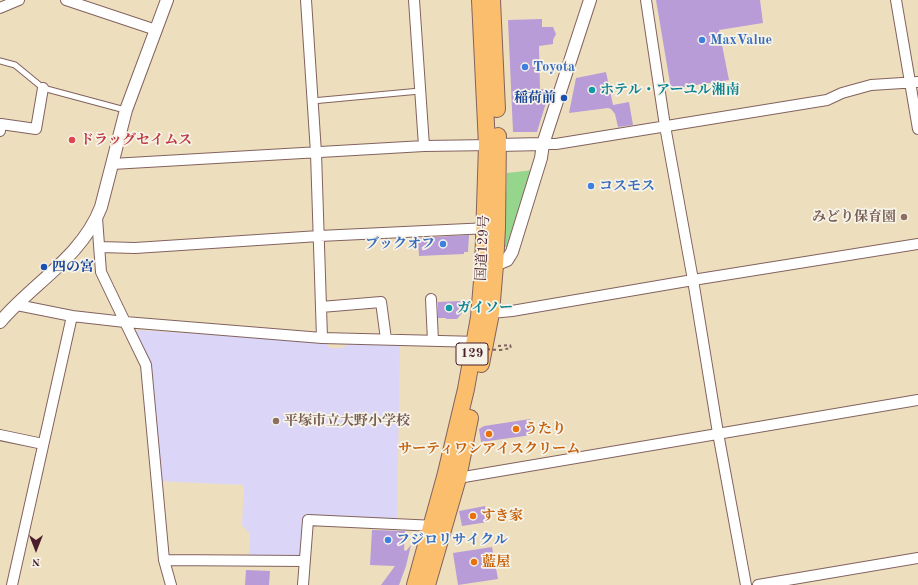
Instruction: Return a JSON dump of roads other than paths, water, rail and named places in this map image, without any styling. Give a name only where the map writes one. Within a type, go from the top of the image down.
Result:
[{"type":"highway","name":"国道129号","points":[[480,0],[493,145]]},
{"type":"highway","name":"国道129号","points":[[415,585],[458,478],[491,313],[495,264],[491,228],[493,145],[492,0]]},
{"type":"highway","name":"国道129号","points":[[427,585],[445,477],[466,390],[486,344],[479,316],[482,277],[491,228]]},
{"type":"street","points":[[0,8],[19,0]]},
{"type":"street","points":[[66,0],[156,30]]},
{"type":"street","points":[[1,317],[17,305],[73,252],[85,237],[96,218],[101,207],[126,110],[167,0]]},
{"type":"street","points":[[306,0],[316,153],[322,338]]},
{"type":"street","points":[[414,0],[424,146]]},
{"type":"street","points":[[495,264],[507,260],[512,252],[541,158],[543,144],[590,0]]},
{"type":"street","points":[[646,0],[665,126],[746,585]]},
{"type":"street","points":[[896,0],[914,83],[918,129]]},
{"type":"street","points":[[112,164],[424,146],[556,144],[827,100],[842,93],[871,86],[914,83]]},
{"type":"street","points":[[0,131],[1,124],[36,129],[43,88]]},
{"type":"street","points":[[96,218],[100,247],[101,272],[146,364],[164,560],[171,585]]},
{"type":"street","points":[[100,247],[135,248],[319,236],[491,228]]},
{"type":"street","points":[[491,313],[512,311],[918,244]]},
{"type":"street","points":[[431,299],[433,341]]},
{"type":"street","points":[[321,307],[381,302],[386,340]]},
{"type":"street","points":[[17,305],[72,316],[125,322],[322,338],[486,344]]},
{"type":"street","points":[[12,585],[72,316]]},
{"type":"street","points":[[458,478],[918,400]]},
{"type":"street","points":[[0,435],[43,444]]},
{"type":"street","points":[[303,585],[308,520],[438,526]]},
{"type":"street","points":[[758,585],[918,558]]},
{"type":"street","points":[[164,560],[304,561]]},
{"type":"lane","points":[[0,61],[15,65],[43,88],[126,110]]},
{"type":"lane","points":[[312,101],[420,90]]},
{"type":"place","name":"MaxValue","points":[[702,40]]},
{"type":"place","name":"Toyota","points":[[525,67]]},
{"type":"place","name":"ホテル・アーユル湘南","points":[[592,90]]},
{"type":"place","name":"稲荷前","points":[[564,98]]},
{"type":"place","name":"ドラッグセイムス","points":[[72,140]]},
{"type":"place","name":"コスモス","points":[[591,186]]},
{"type":"place","name":"みどり保育園","points":[[904,217]]},
{"type":"place","name":"ブックオフ","points":[[443,244]]},
{"type":"place","name":"四の宮","points":[[44,267]]},
{"type":"place","name":"ガイソー","points":[[449,308]]},
{"type":"place","name":"平塚市立大野小学校","points":[[276,421]]},
{"type":"place","name":"うたり","points":[[516,429]]},
{"type":"place","name":"サーティワンアイスクリーム","points":[[489,434]]},
{"type":"place","name":"すき家","points":[[473,516]]},
{"type":"place","name":"フジロリサイクル","points":[[388,540]]},
{"type":"place","name":"藍屋","points":[[474,562]]}]
